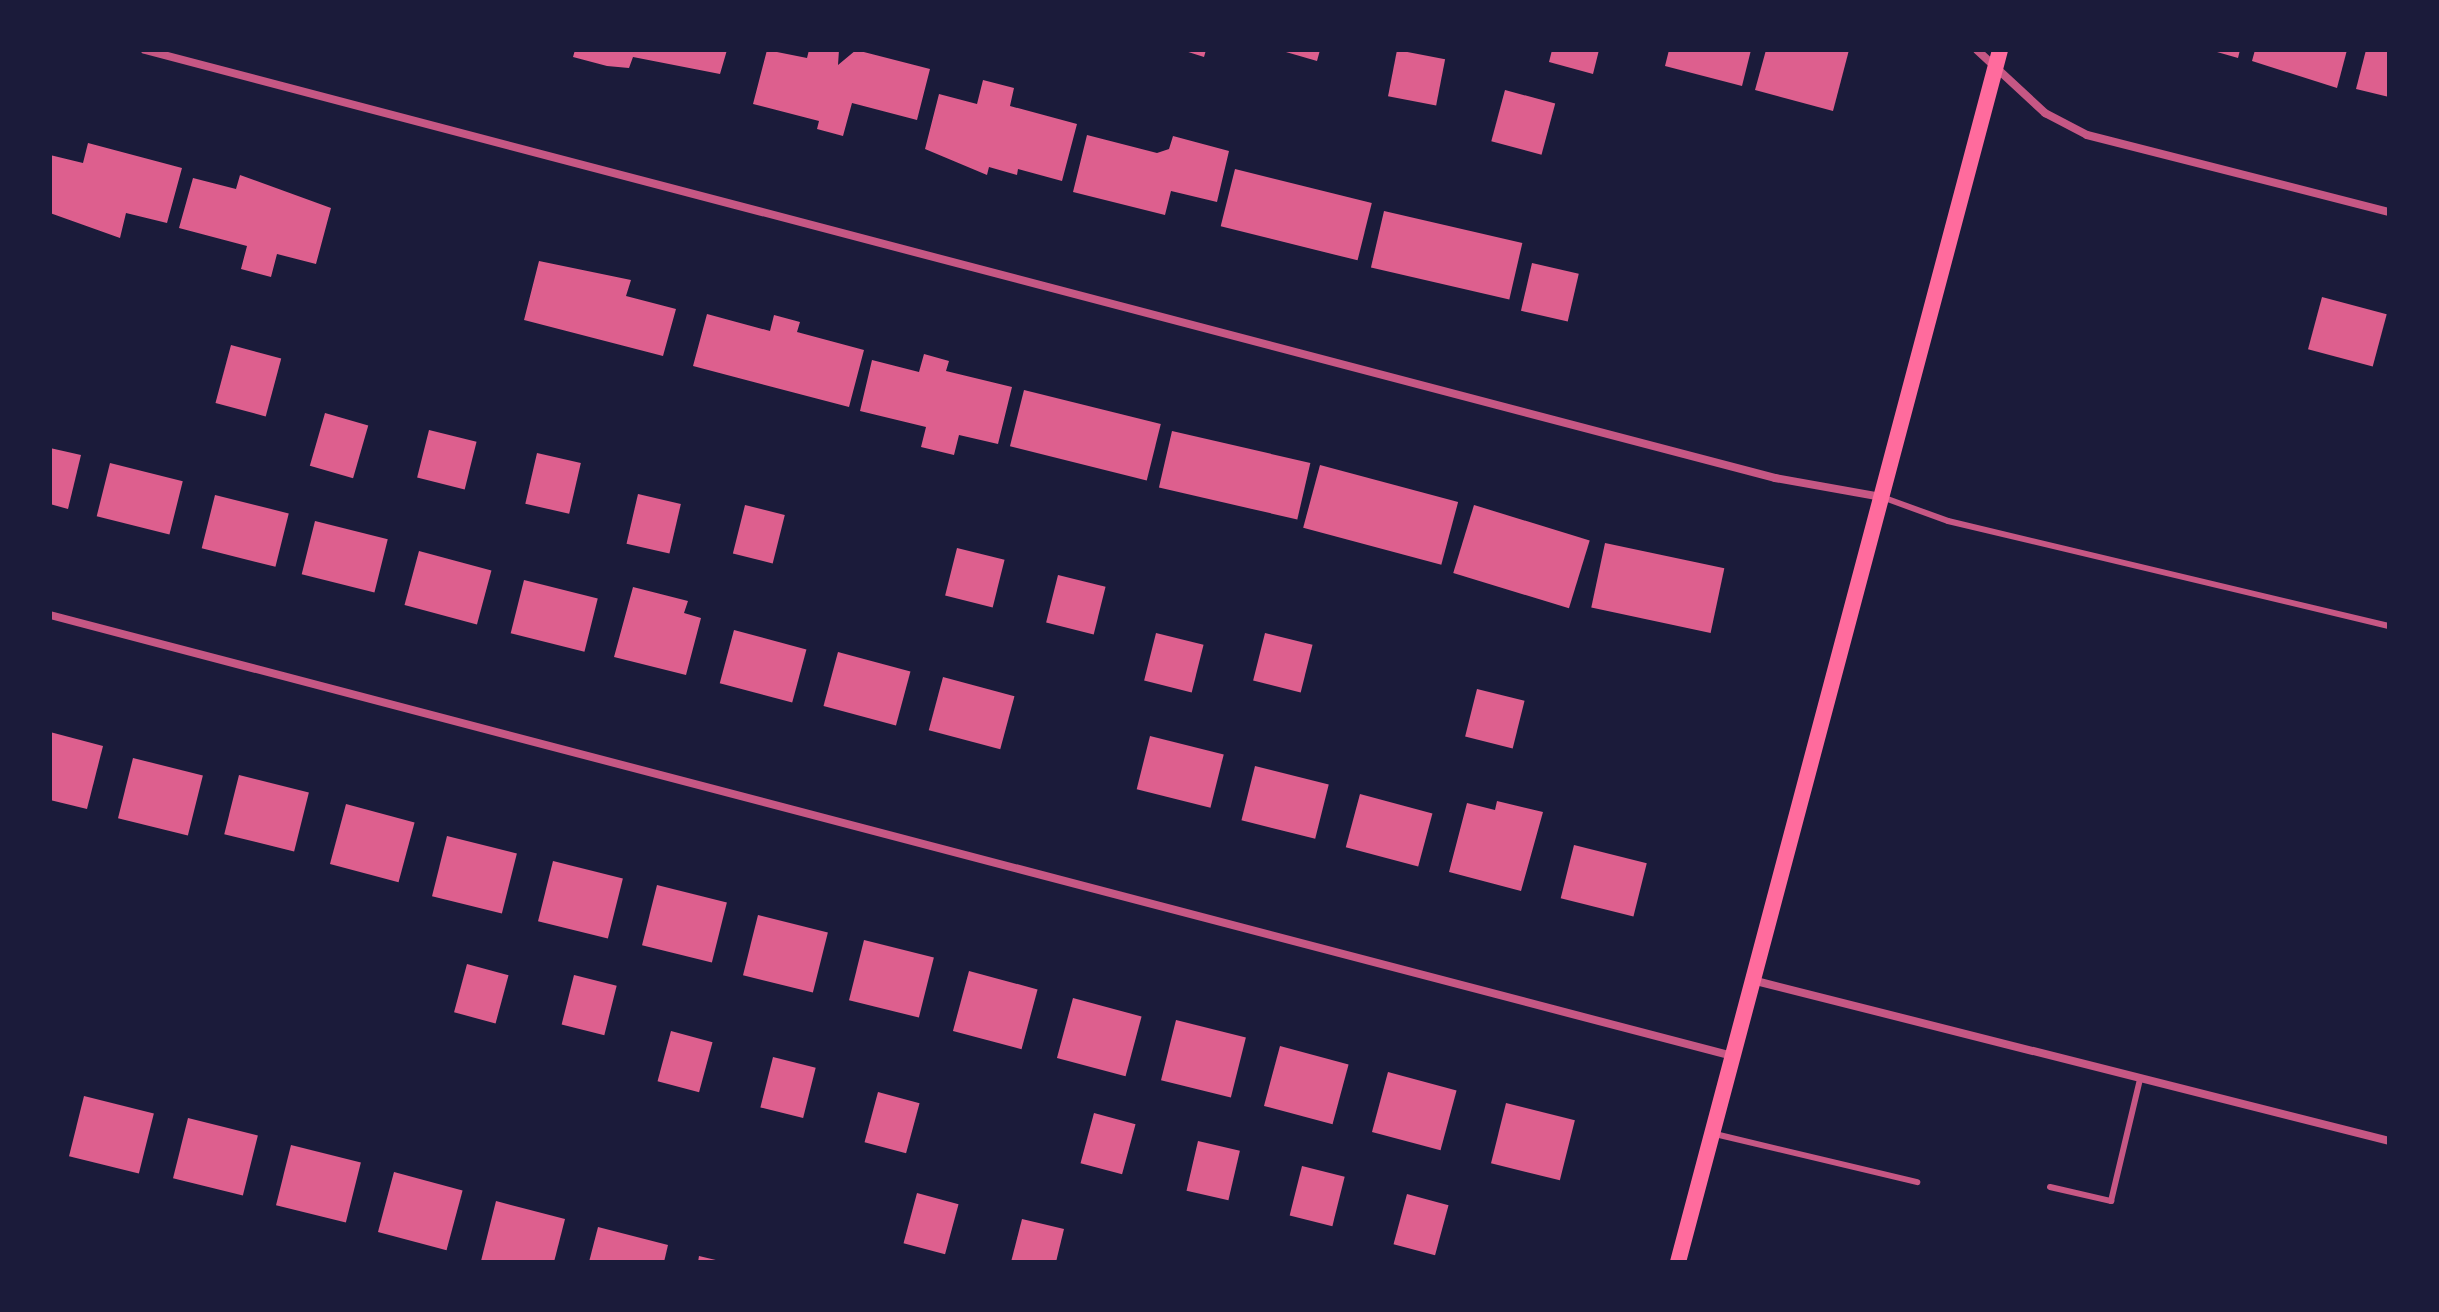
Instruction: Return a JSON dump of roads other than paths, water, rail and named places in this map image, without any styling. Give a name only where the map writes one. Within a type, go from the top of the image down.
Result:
[{"type":"main road","points":[[1678,1262],[2000,50]]},
{"type":"street","points":[[145,50],[1775,478],[1882,497]]},
{"type":"street","points":[[1977,50],[1994,71],[2045,113],[2087,135],[2389,212]]},
{"type":"street","points":[[50,615],[1732,1056]]},
{"type":"street","points":[[1751,980],[2389,1141]]},
{"type":"lane","points":[[1882,497],[1948,521],[2389,626]]},
{"type":"lane","points":[[2050,1187],[2111,1201],[2140,1079]]},
{"type":"lane","points":[[1712,1133],[1917,1182]]}]
